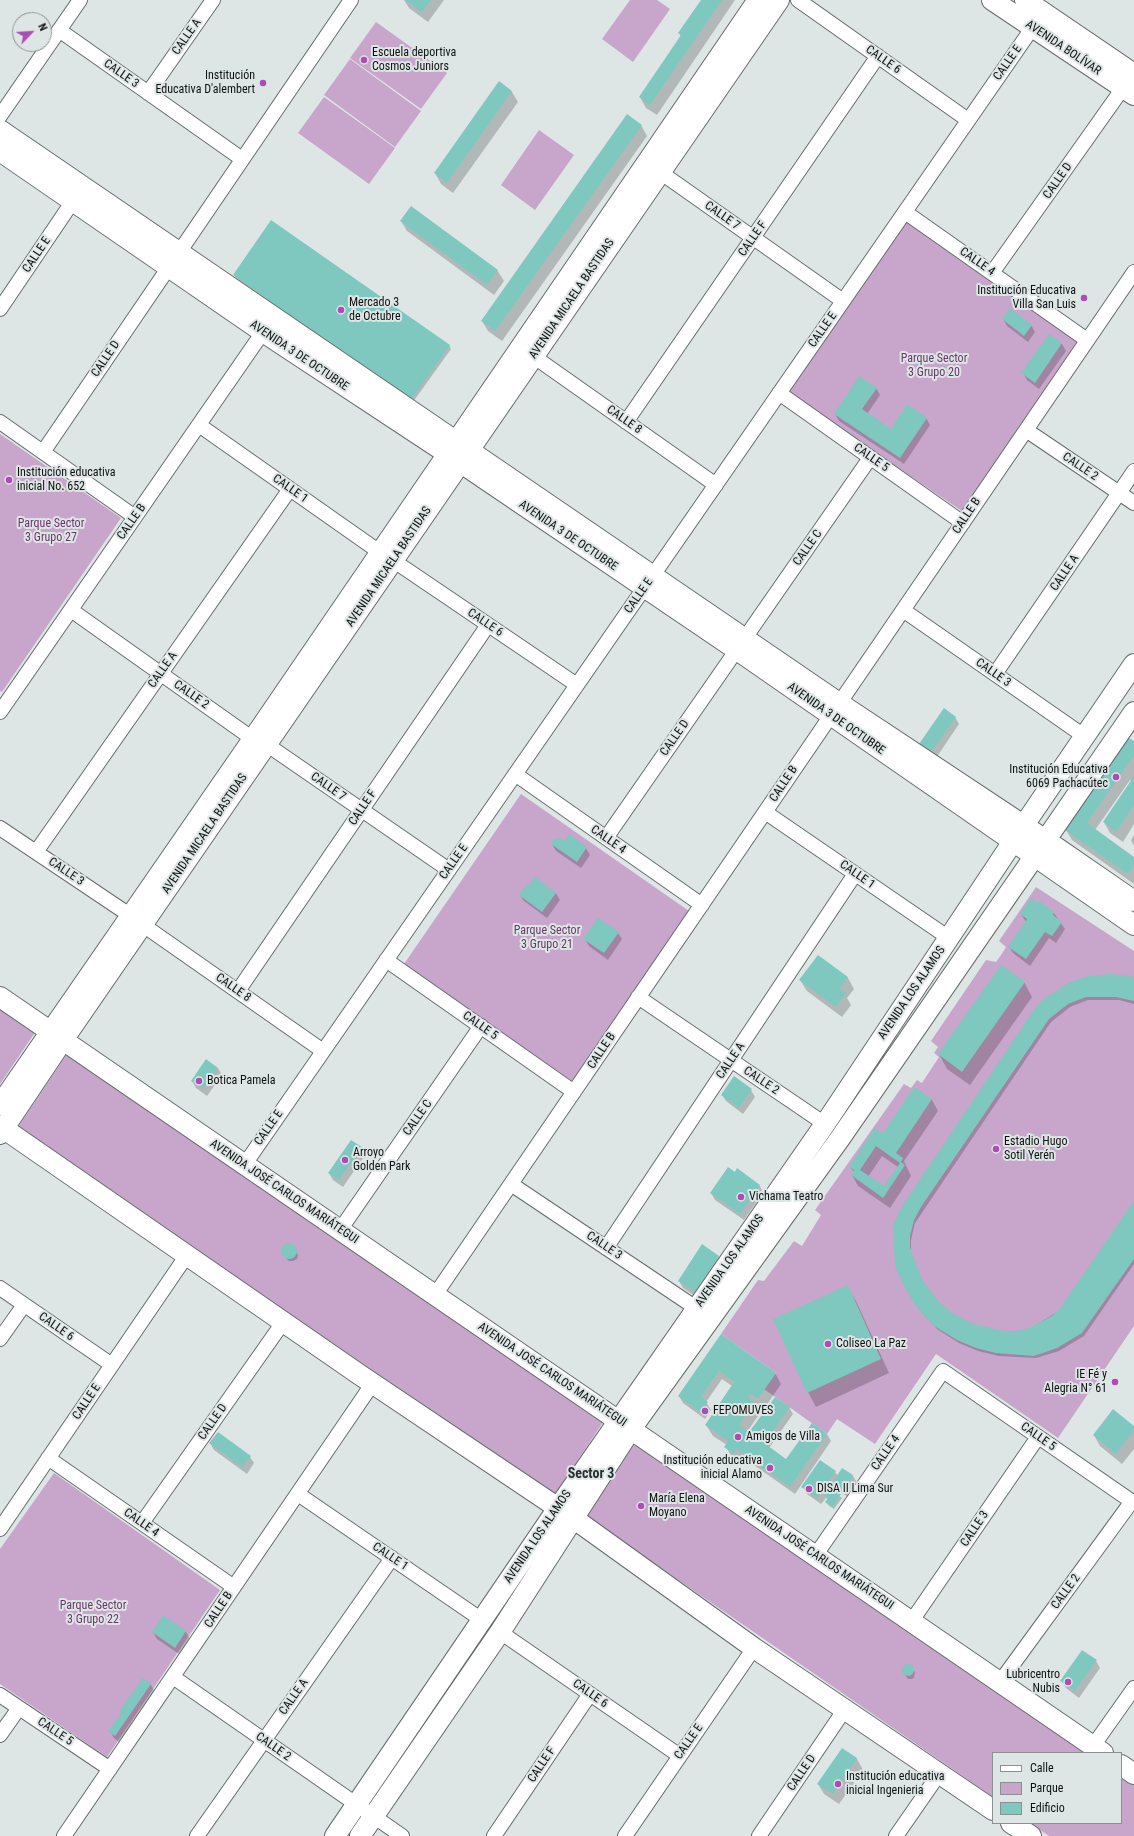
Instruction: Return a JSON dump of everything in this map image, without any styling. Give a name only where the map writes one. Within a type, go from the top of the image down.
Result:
[{"type":"street","points":[[0,116],[80,0]]},
{"type":"street","name":"CALLE A","points":[[148,93],[213,0]]},
{"type":"street","name":"CALLE D","points":[[43,452],[350,0]]},
{"type":"street","name":"AVENIDA MICAELA BASTIDAS","points":[[1,1130],[57,1036],[387,557],[758,0]]},
{"type":"street","name":"AVENIDA MICAELA BASTIDAS","points":[[458,452],[533,356],[779,0]]},
{"type":"street","name":"CALLE 6","points":[[798,0],[968,120]]},
{"type":"street","name":"AVENIDA BOLÍVAR","points":[[992,0],[1035,9],[1132,81]]},
{"type":"street","name":"CALLE E","points":[[244,1164],[905,212],[968,120],[1035,9]]},
{"type":"street","name":"CALLE 3","points":[[59,30],[242,159]]},
{"type":"street","name":"CALLE F","points":[[626,422],[878,56]]},
{"type":"street","name":"CALLE D","points":[[992,273],[1132,81]]},
{"type":"street","name":"AVENIDA 3 DE OCTUBRE","points":[[0,130],[174,259],[1019,833],[1041,849],[1134,925]]},
{"type":"street","name":"AVENIDA 3 DE OCTUBRE","points":[[0,151],[73,201],[174,259],[264,332],[458,452]]},
{"type":"street","name":"CALLE 7","points":[[660,172],[843,301]]},
{"type":"street","name":"CALLE E","points":[[2,300],[73,201]]},
{"type":"street","name":"CALLE 4","points":[[905,212],[1088,340]]},
{"type":"street","name":"CALLE B","points":[[435,1295],[1134,272]]},
{"type":"street","name":"CALLE B","points":[[2,706],[71,610],[264,332]]},
{"type":"street","name":"CALLE 8","points":[[533,356],[716,485]]},
{"type":"street","name":"CALLE 5","points":[[779,393],[963,523]]},
{"type":"street","points":[[0,422],[135,517]]},
{"type":"street","name":"CALLE 1","points":[[199,425],[387,557]]},
{"type":"street","name":"CALLE 2","points":[[1026,430],[1134,503]]},
{"type":"street","name":"CALLE C","points":[[741,644],[870,458]]},
{"type":"street","name":"CALLE A","points":[[995,674],[1134,471]]},
{"type":"street","name":"CALLE A","points":[[36,852],[290,489]]},
{"type":"street","name":"CALLE 6","points":[[387,557],[577,685]]},
{"type":"street","name":"CALLE 2","points":[[71,610],[260,742]]},
{"type":"street","name":"CALLE 3","points":[[903,610],[1084,736]]},
{"type":"street","name":"CALLE F","points":[[238,991],[488,625]]},
{"type":"street","name":"CALLE D","points":[[606,838],[741,644]]},
{"type":"street","name":"AVENIDA LOS ALAMOS","points":[[335,1836],[482,1620],[565,1513],[625,1425],[1019,833],[1134,664]]},
{"type":"street","name":"AVENIDA LOS ALAMOS","points":[[708,1302],[841,1137],[1134,712]]},
{"type":"street","name":"CALLE 7","points":[[260,742],[449,870]]},
{"type":"street","name":"CALLE 4","points":[[515,774],[702,905]]},
{"type":"street","name":"CALLE 1","points":[[765,812],[949,938]]},
{"type":"street","name":"CALLE 3","points":[[0,828],[137,920]]},
{"type":"street","name":"AVENIDA 3 DE OCTUBRE","points":[[1041,849],[1134,901]]},
{"type":"street","name":"CALLE A","points":[[606,1248],[855,874]]},
{"type":"street","name":"CALLE 8","points":[[137,920],[323,1051]]},
{"type":"street","name":"CALLE 5","points":[[386,960],[574,1092]]},
{"type":"street","name":"AVENIDA JOSÉ CARLOS MARIÁTEGUI","points":[[0,997],[1098,1750]]},
{"type":"street","name":"CALLE 2","points":[[638,997],[825,1124]]},
{"type":"street","name":"CALLE C","points":[[340,1230],[481,1026]]},
{"type":"street","name":"AVENIDA MICAELA BASTIDAS","points":[[0,1104],[57,1036]]},
{"type":"street","points":[[1,1130],[565,1513],[754,1648],[992,1809]]},
{"type":"street","name":"CALLE 3","points":[[511,1184],[606,1248],[708,1302]]},
{"type":"street","name":"CALLE E","points":[[0,1529],[187,1255]]},
{"type":"street","name":"CALLE 6","points":[[0,1288],[112,1365]]},
{"type":"street","points":[[0,1339],[24,1305]]},
{"type":"street","name":"CALLE D","points":[[142,1523],[284,1322]]},
{"type":"street","name":"CALLE 4","points":[[816,1556],[943,1371]]},
{"type":"street","name":"CALLE 5","points":[[943,1371],[1133,1502]]},
{"type":"street","name":"CALLE B","points":[[64,1836],[373,1383]]},
{"type":"street","name":"CALLE 3","points":[[911,1622],[1038,1437]]},
{"type":"street","name":"CALLE 4","points":[[48,1458],[234,1587]]},
{"type":"street","name":"CALLE 1","points":[[298,1494],[482,1620]]},
{"type":"street","name":"CALLE 2","points":[[1000,1682],[1133,1502]]},
{"type":"street","name":"AVENIDA LOS ALAMOS","points":[[360,1836],[500,1632],[565,1513]]},
{"type":"street","name":"CALLE A","points":[[197,1836],[392,1558]]},
{"type":"street","name":"CALLE 6","points":[[500,1632],[680,1756]]},
{"type":"street","name":"CALLE E","points":[[625,1836],[754,1648]]},
{"type":"street","name":"CALLE 2","points":[[172,1677],[374,1817]]},
{"type":"street","points":[[1098,1750],[1134,1688]]},
{"type":"street","name":"CALLE F","points":[[494,1836],[590,1694]]},
{"type":"street","name":"CALLE 5","points":[[0,1695],[110,1769]]},
{"type":"street","points":[[0,1735],[19,1708]]},
{"type":"street","name":"CALLE D","points":[[759,1836],[845,1709]]},
{"type":"street","points":[[1122,1766],[1134,1774]]},
{"type":"street","points":[[896,1836],[939,1774]]},
{"type":"street","points":[[374,1817],[402,1836]]},
{"type":"street","points":[[1013,1824],[1031,1836]]},
{"type":"green space","points":[[630,0],[657,0],[670,9],[633,62],[602,39]]},
{"type":"green space","points":[[376,22],[447,73],[421,109],[350,58]]},
{"type":"green space","points":[[350,59],[421,111],[395,147],[324,95]]},
{"type":"green space","points":[[324,97],[395,148],[369,184],[298,133]]},
{"type":"green space","points":[[539,130],[574,155],[535,210],[501,185]]},
{"type":"green space","name":"Parque Sector 3 Grupo 20","points":[[907,219],[1078,340],[962,511],[788,393]]},
{"type":"green space","name":"Parque Sector 3 Grupo 27","points":[[0,434],[121,518],[2,692],[0,691]]},
{"type":"green space","name":"Parque Sector 3 Grupo 21","points":[[521,794],[689,911],[572,1081],[404,964]]},
{"type":"green space","name":"Estadio Hugo Sotil Yerén","points":[[1036,887],[1134,951],[1134,1326],[1058,1438],[936,1354],[875,1444],[837,1419],[827,1434],[764,1389],[776,1373],[721,1334],[758,1280],[764,1281],[794,1241],[802,1246],[821,1215],[815,1210],[904,1084],[911,1088],[917,1080],[922,1083],[939,1057],[934,1053],[938,1047],[931,1041],[986,960],[996,962],[1001,955],[1006,947],[999,941]]},
{"type":"green space","points":[[0,1006],[31,1027],[34,1034],[0,1084]]},
{"type":"green space","points":[[67,1054],[603,1422],[555,1495],[16,1130]]},
{"type":"green space","points":[[638,1444],[1087,1752],[992,1752],[992,1796],[587,1517],[585,1509],[629,1447]]},
{"type":"green space","name":"Parque Sector 3 Grupo 22","points":[[54,1473],[220,1590],[107,1757],[0,1684],[0,1549]]},
{"type":"green space","points":[[1122,1776],[1134,1784],[1134,1836],[1049,1836],[1031,1824],[1122,1824]]},
{"type":"building","points":[[405,0],[431,0],[422,12]]},
{"type":"building","points":[[701,0],[722,0],[650,105],[639,97],[681,35],[678,33]]},
{"type":"building","points":[[499,81],[512,91],[447,183],[434,173]]},
{"type":"building","points":[[627,114],[642,125],[495,331],[481,321]]},
{"type":"building","points":[[411,206],[498,270],[487,285],[400,221]]},
{"type":"building","name":"Mercado 3 de Octubre","points":[[271,220],[450,345],[411,400],[233,275]]},
{"type":"building","points":[[1010,308],[1032,325],[1024,336],[1002,319]]},
{"type":"building","points":[[1049,334],[1062,343],[1035,383],[1021,373]]},
{"type":"building","points":[[859,376],[877,388],[862,409],[891,429],[907,404],[927,418],[900,458],[834,414]]},
{"type":"building","points":[[944,708],[956,717],[931,752],[919,744]]},
{"type":"building","points":[[1129,738],[1134,741],[1134,755],[1087,823],[1134,857],[1134,865],[1128,874],[1065,830]]},
{"type":"building","points":[[1134,776],[1134,805],[1116,832],[1103,822]]},
{"type":"building","points":[[569,834],[587,847],[577,862],[551,844],[554,839],[560,838],[564,841]]},
{"type":"building","points":[[535,877],[556,893],[542,912],[519,895],[527,884],[529,885]]},
{"type":"building","points":[[1031,898],[1038,903],[1039,901],[1054,912],[1053,915],[1062,922],[1052,936],[1045,932],[1026,959],[1008,947],[1027,919],[1020,914]]},
{"type":"building","points":[[598,918],[619,932],[604,953],[583,939]]},
{"type":"building","points":[[818,955],[848,977],[840,989],[846,993],[836,1007],[799,980]]},
{"type":"building","points":[[1001,965],[1025,982],[962,1072],[938,1054]]},
{"type":"building","points":[[1112,974],[1134,977],[1134,1001],[1116,997],[1086,997],[1068,1004],[1049,1019],[921,1207],[914,1220],[910,1236],[910,1247],[922,1280],[939,1302],[952,1313],[971,1323],[1002,1331],[1016,1331],[1029,1328],[1052,1316],[1058,1311],[1134,1201],[1134,1259],[1082,1333],[1057,1348],[1034,1356],[996,1353],[976,1348],[957,1340],[934,1326],[916,1306],[905,1288],[895,1266],[893,1225],[903,1205],[1035,1008],[1045,998],[1070,982],[1089,976]]},
{"type":"building","points":[[206,1059],[218,1068],[203,1089],[191,1081]]},
{"type":"building","points":[[734,1076],[752,1089],[739,1108],[721,1095]]},
{"type":"building","points":[[914,1087],[932,1099],[896,1153],[903,1158],[901,1162],[905,1165],[883,1198],[851,1175],[854,1170],[849,1167],[875,1128],[883,1133]],"holes":[[[876,1146],[900,1163],[884,1186],[860,1170]]]},
{"type":"building","name":"Arroyo Golden Park","points":[[351,1140],[362,1147],[339,1180],[328,1173]]},
{"type":"building","points":[[728,1167],[735,1172],[737,1168],[760,1185],[740,1214],[710,1193]]},
{"type":"building","points":[[289,1243],[296,1248],[297,1251],[292,1258],[289,1259],[282,1254],[281,1251],[286,1244]]},
{"type":"building","points":[[702,1244],[719,1256],[695,1292],[678,1281]]},
{"type":"building","points":[[848,1285],[881,1359],[807,1393],[773,1319]]},
{"type":"building","points":[[721,1334],[776,1373],[758,1399],[751,1394],[748,1397],[754,1402],[739,1425],[749,1432],[775,1397],[790,1407],[764,1443],[786,1459],[812,1423],[827,1434],[790,1487],[737,1449],[734,1454],[724,1447],[728,1441],[705,1425],[734,1382],[719,1371],[701,1397],[708,1402],[700,1412],[678,1396]]},
{"type":"building","points":[[1113,1409],[1134,1426],[1134,1430],[1116,1454],[1093,1435]]},
{"type":"building","points":[[218,1432],[251,1456],[242,1467],[209,1443]]},
{"type":"building","points":[[820,1460],[836,1471],[817,1498],[801,1487]]},
{"type":"building","points":[[842,1468],[853,1475],[843,1491],[832,1483]]},
{"type":"building","points":[[829,1487],[841,1494],[832,1507],[825,1502],[828,1498],[823,1495]]},
{"type":"building","points":[[163,1615],[186,1631],[175,1648],[152,1632]]},
{"type":"building","points":[[1082,1650],[1097,1660],[1075,1691],[1060,1681]]},
{"type":"building","points":[[910,1664],[913,1665],[913,1675],[906,1676],[903,1675],[902,1668],[903,1665]]},
{"type":"building","points":[[143,1678],[151,1684],[115,1736],[108,1731],[122,1712],[120,1710]]},
{"type":"building","points":[[842,1748],[857,1758],[833,1794],[817,1784]]},
{"type":"place","name":"Escuela deportiva Cosmos Juniors","points":[[364,60]]},
{"type":"place","name":"Institución Educativa D'alembert","points":[[263,83]]},
{"type":"place","name":"Institución Educativa Villa San Luis","points":[[1084,298]]},
{"type":"place","name":"Mercado 3 de Octubre","points":[[341,310]]},
{"type":"place","name":"Institución educativa inicial No. 652","points":[[9,480]]},
{"type":"place","name":"Institución Educativa 6069 Pachacútec","points":[[1116,777]]},
{"type":"place","name":"Botica Pamela","points":[[199,1081]]},
{"type":"place","name":"Estadio Hugo Sotil Yerén","points":[[996,1149]]},
{"type":"place","name":"Arroyo Golden Park","points":[[345,1160]]},
{"type":"place","name":"Vichama Teatro","points":[[741,1197]]},
{"type":"place","name":"Coliseo La Paz","points":[[828,1344]]},
{"type":"place","name":"IE Fé y Alegria N° 61","points":[[1115,1382]]},
{"type":"place","name":"FEPOMUVES","points":[[705,1411]]},
{"type":"place","name":"Amigos de Villa","points":[[738,1437]]},
{"type":"place","name":"Institución educativa inicial Alamo","points":[[770,1468]]},
{"type":"place","name":"DISA II Lima Sur","points":[[809,1489]]},
{"type":"place","name":"María Elena Moyano","points":[[641,1506]]},
{"type":"place","name":"Lubricentro Nubis","points":[[1068,1682]]},
{"type":"place","name":"Institución educativa inicial Ingenieria","points":[[838,1784]]},
{"type":"district","name":"Sector 3","points":[[591,1474]]}]
